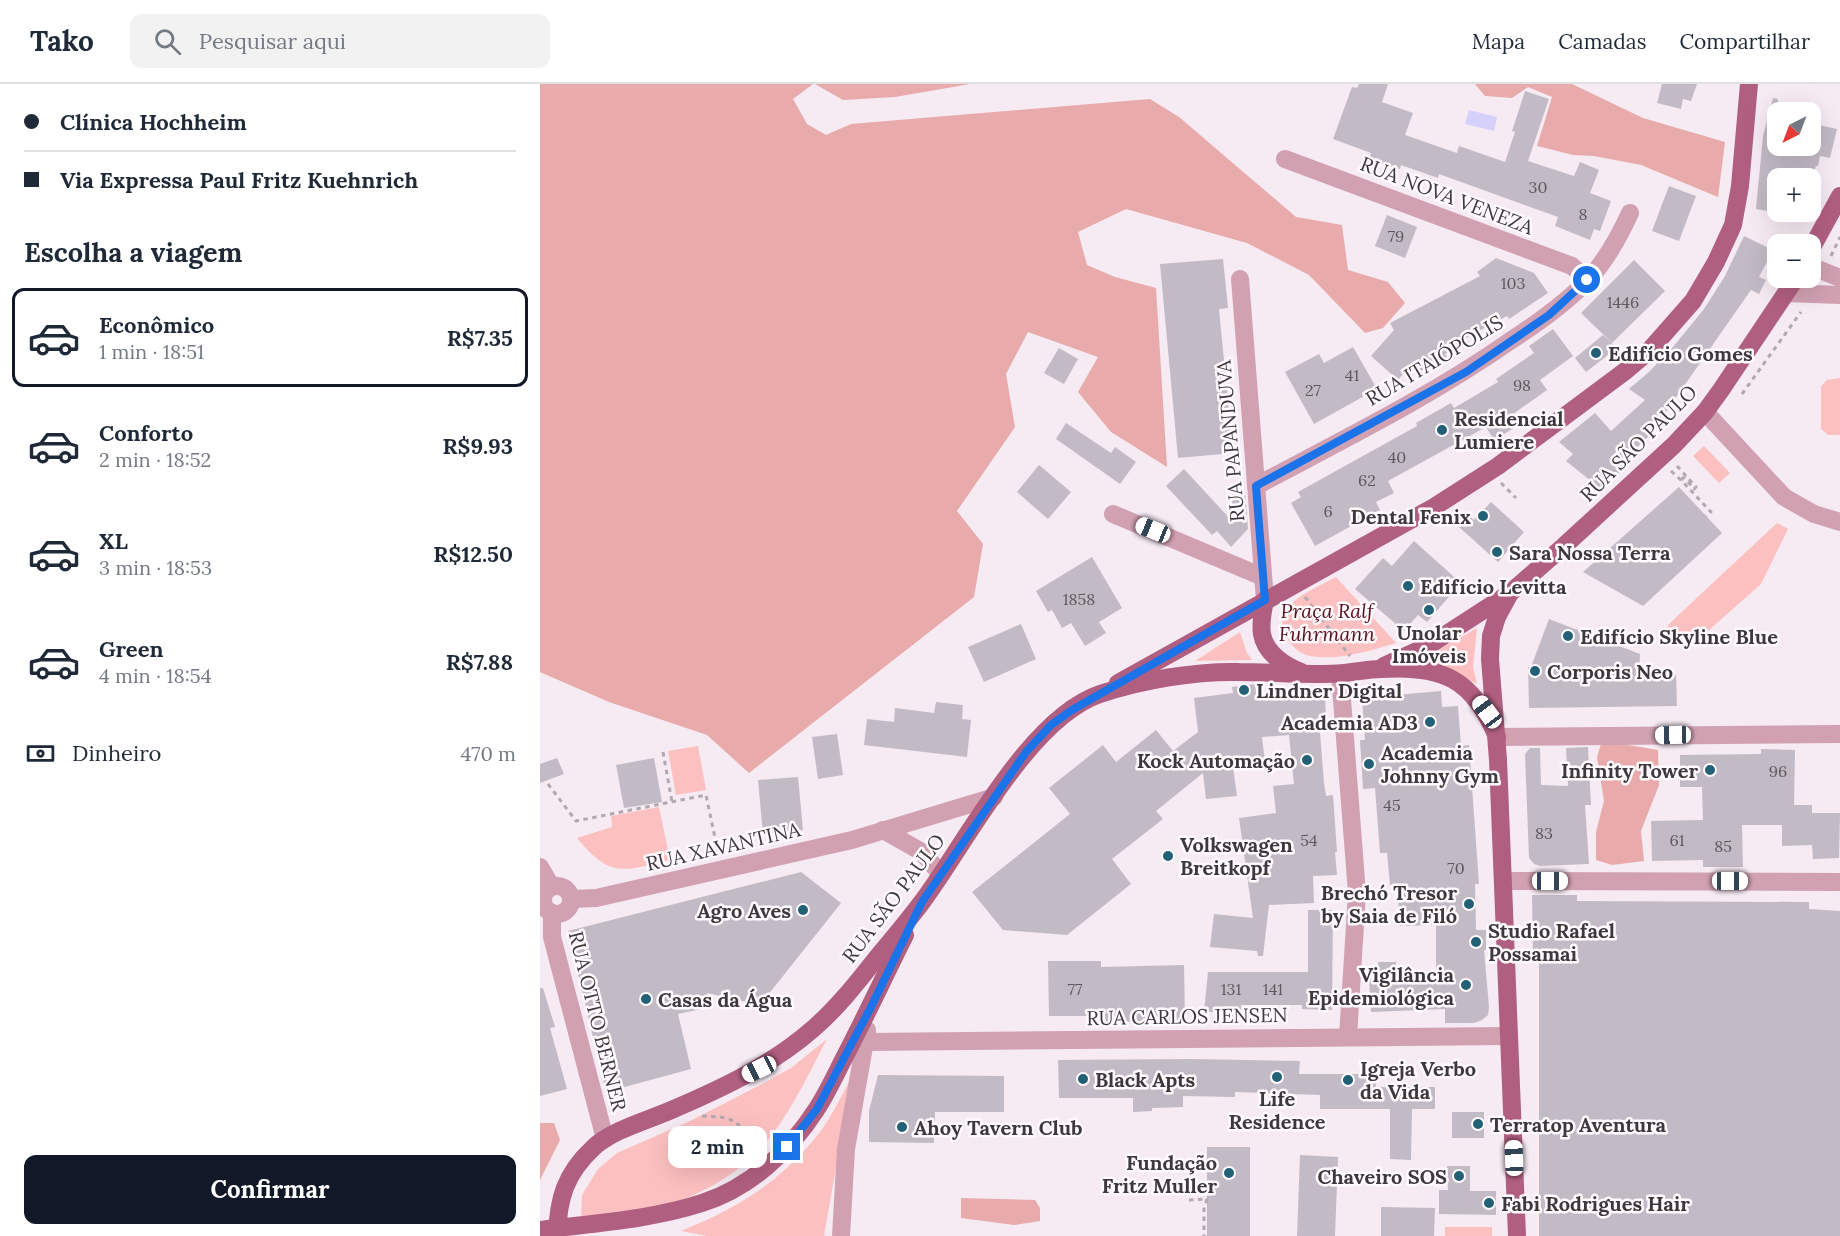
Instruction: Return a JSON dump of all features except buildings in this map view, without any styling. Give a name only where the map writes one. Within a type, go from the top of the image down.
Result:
[{"type":"main road","points":[[1098,695],[1294,583],[1434,507],[1498,466],[1649,351],[1693,301],[1716,262],[1733,225],[1740,186],[1749,84]]},
{"type":"main road","points":[[1819,234],[1840,196]]},
{"type":"main road","name":"RUA SÃO PAULO","points":[[1370,670],[1428,646],[1510,593],[1666,453],[1705,411],[1789,288]]},
{"type":"main road","name":"RUA SÃO PAULO","points":[[1497,736],[1490,684],[1491,636],[1497,617],[1510,593]]},
{"type":"main road","name":"RUA SÃO PAULO","points":[[1265,600],[1261,623],[1262,636],[1272,654],[1287,666],[1310,675]]},
{"type":"main road","name":"RUA SÃO PAULO","points":[[557,1236],[558,1208],[565,1184],[578,1165],[605,1139],[678,1108],[759,1069],[790,1048],[840,1003],[922,902],[1026,752],[1051,725],[1098,695],[1153,681],[1190,675],[1236,672],[1310,675],[1416,669],[1437,673],[1455,680],[1473,694],[1487,712],[1497,736]]},
{"type":"main road","points":[[1497,736],[1517,1236]]},
{"type":"main road","points":[[540,1230],[638,1220],[704,1203],[742,1185],[775,1160],[799,1134],[817,1109],[871,1007],[922,902]]},
{"type":"street","name":"RUA NOVA VENEZA","points":[[1285,159],[1572,266],[1587,280]]},
{"type":"street","name":"RUA ITAIÓPOLIS","points":[[1256,486],[1466,372],[1549,315],[1587,280],[1617,241],[1630,213]]},
{"type":"street","points":[[1821,270],[1840,278]]},
{"type":"street","name":"RUA PAPANDUVA","points":[[1240,279],[1265,600]]},
{"type":"street","points":[[1806,288],[1840,295]]},
{"type":"street","points":[[1705,411],[1784,497],[1814,514],[1840,522]]},
{"type":"street","points":[[1113,514],[1263,577]]},
{"type":"street","points":[[1340,674],[1357,893],[1348,1037]]},
{"type":"street","points":[[1497,736],[1840,734]]},
{"type":"street","name":"RUA XAVANTINA","points":[[571,899],[596,898],[852,840],[994,796]]},
{"type":"street","points":[[883,830],[922,852],[941,874]]},
{"type":"street","points":[[540,867],[551,886]]},
{"type":"street","points":[[1503,881],[1840,882]]},
{"type":"street","points":[[551,886],[563,887],[571,899],[570,905],[563,912],[552,913],[547,911],[542,900],[546,889],[551,886]]},
{"type":"street","name":"RUA OTTO BERNER","points":[[552,913],[552,937],[605,1139]]},
{"type":"street","points":[[841,1236],[846,1149],[871,1007]]},
{"type":"street","name":"RUA CARLOS JENSEN","points":[[865,1042],[1509,1036]]},
{"type":"path","points":[[1676,465],[1696,487],[1694,489],[1684,477],[1680,480]]},
{"type":"path","points":[[1671,470],[1710,512],[1706,516]]},
{"type":"path","points":[[1503,485],[1516,498]]},
{"type":"path","points":[[1294,583],[1370,670]]},
{"type":"path","points":[[663,752],[672,802]]},
{"type":"path","points":[[548,784],[576,821],[706,795],[721,869]]},
{"type":"path","points":[[678,1108],[701,1116],[726,1117],[742,1126],[750,1141],[746,1154],[732,1172]]},
{"type":"path","points":[[1189,1200],[1207,1199],[1204,1209],[1204,1236]]},
{"type":"green space","points":[[1840,378],[1840,435],[1828,435],[1821,429],[1821,386],[1827,380]]},
{"type":"green space","points":[[1704,446],[1730,473],[1719,483],[1693,456]]},
{"type":"green space","points":[[1777,523],[1788,529],[1761,584],[1690,647],[1662,633],[1671,622]]},
{"type":"green space","name":"Praça Ralf Fuhrmann","points":[[1336,577],[1396,643],[1332,657],[1306,655],[1293,646],[1283,628],[1283,618],[1287,609],[1305,594]]},
{"type":"green space","points":[[1477,628],[1473,667],[1477,684],[1446,668],[1415,660],[1439,650]]},
{"type":"green space","points":[[1240,632],[1247,653],[1252,660],[1195,661]]},
{"type":"green space","points":[[698,746],[706,790],[676,795],[668,751]]},
{"type":"green space","points":[[659,807],[670,860],[629,869],[609,866],[599,860],[577,838],[612,827],[611,816]]},
{"type":"green space","points":[[827,1039],[780,1124],[761,1148],[734,1172],[704,1190],[671,1204],[636,1211],[581,1217],[582,1195],[598,1169],[617,1153],[690,1121],[762,1084],[791,1068]]},
{"type":"green space","points":[[852,1077],[824,1236],[707,1236],[681,1231],[738,1204],[786,1168],[821,1130]]},
{"type":"green space","points":[[1445,1227],[1492,1227],[1492,1236],[1445,1236]]},
{"type":"shaded area","points":[[540,84],[813,84],[793,99],[807,124],[826,135],[851,124],[1150,99],[1179,117],[1296,217],[1342,225],[1348,270],[1388,282],[1405,303],[1383,328],[1365,333],[1309,275],[1247,243],[1126,209],[1078,232],[1087,265],[1115,277],[1156,288],[1167,467],[1111,432],[1078,392],[1098,357],[1028,332],[1006,374],[1015,427],[957,511],[983,544],[974,597],[749,773],[707,735],[609,702],[540,672]]},
{"type":"shaded area","points":[[815,84],[970,84],[895,97],[843,100]]},
{"type":"shaded area","points":[[1475,84],[1572,84],[1643,118],[1725,142],[1718,197],[1641,165],[1594,156],[1573,155],[1537,146],[1552,97],[1528,87],[1512,98],[1485,96]]},
{"type":"shaded area","points":[[1469,110],[1497,117],[1494,131],[1465,124]]},
{"type":"shaded area","points":[[1601,744],[1622,744],[1658,750],[1659,785],[1641,831],[1644,861],[1612,865],[1596,860],[1596,832],[1604,801],[1597,757]]},
{"type":"shaded area","points":[[540,1123],[554,1123],[560,1140],[540,1180]]},
{"type":"shaded area","points":[[961,1198],[1035,1200],[1040,1208],[1040,1221],[1014,1225],[961,1218]]},
{"type":"place","name":"Edifício Gomes","points":[[1596,353]]},
{"type":"place","name":"Residencial Lumiere","points":[[1442,430]]},
{"type":"place","name":"Dental Fenix","points":[[1483,516]]},
{"type":"place","name":"Sara Nossa Terra","points":[[1497,552]]},
{"type":"place","name":"Edifício Levitta","points":[[1408,586]]},
{"type":"place","name":"Unolar Imóveis","points":[[1429,610]]},
{"type":"place","name":"Edifício Skyline Blue","points":[[1568,636]]},
{"type":"place","name":"Corporis Neo","points":[[1535,671]]},
{"type":"place","name":"Lindner Digital","points":[[1244,690]]},
{"type":"place","name":"Academia AD3","points":[[1430,722]]},
{"type":"place","name":"Kock Automação","points":[[1307,760]]},
{"type":"place","name":"Academia Johnny Gym","points":[[1369,764]]},
{"type":"place","name":"Infinity Tower","points":[[1710,770]]},
{"type":"place","name":"Volkswagen Breitkopf","points":[[1168,856]]},
{"type":"place","name":"Brechó Tresor by Saia de Filó","points":[[1469,904]]},
{"type":"place","name":"Agro Aves","points":[[803,910]]},
{"type":"place","name":"Studio Rafael Possamai","points":[[1476,942]]},
{"type":"place","name":"Vigilância Epidemiológica","points":[[1466,985]]},
{"type":"place","name":"Casas da Água","points":[[646,999]]},
{"type":"place","name":"Life Residence","points":[[1277,1077]]},
{"type":"place","name":"Black Apts","points":[[1083,1079]]},
{"type":"place","name":"Igreja Verbo da Vida","points":[[1348,1080]]},
{"type":"place","name":"Terratop Aventura","points":[[1478,1124]]},
{"type":"place","name":"Ahoy Tavern Club","points":[[902,1127]]},
{"type":"place","name":"Fundação Fritz Muller","points":[[1229,1173]]},
{"type":"place","name":"Chaveiro SOS","points":[[1459,1176]]},
{"type":"place","name":"Fabi Rodrigues Hair","points":[[1489,1203]]},
{"type":"route","points":[[787,1147],[817,1109],[871,1007],[922,902],[1026,752],[1051,725],[1072,710],[1265,600],[1256,486],[1466,372],[1549,315],[1587,280]]}]
